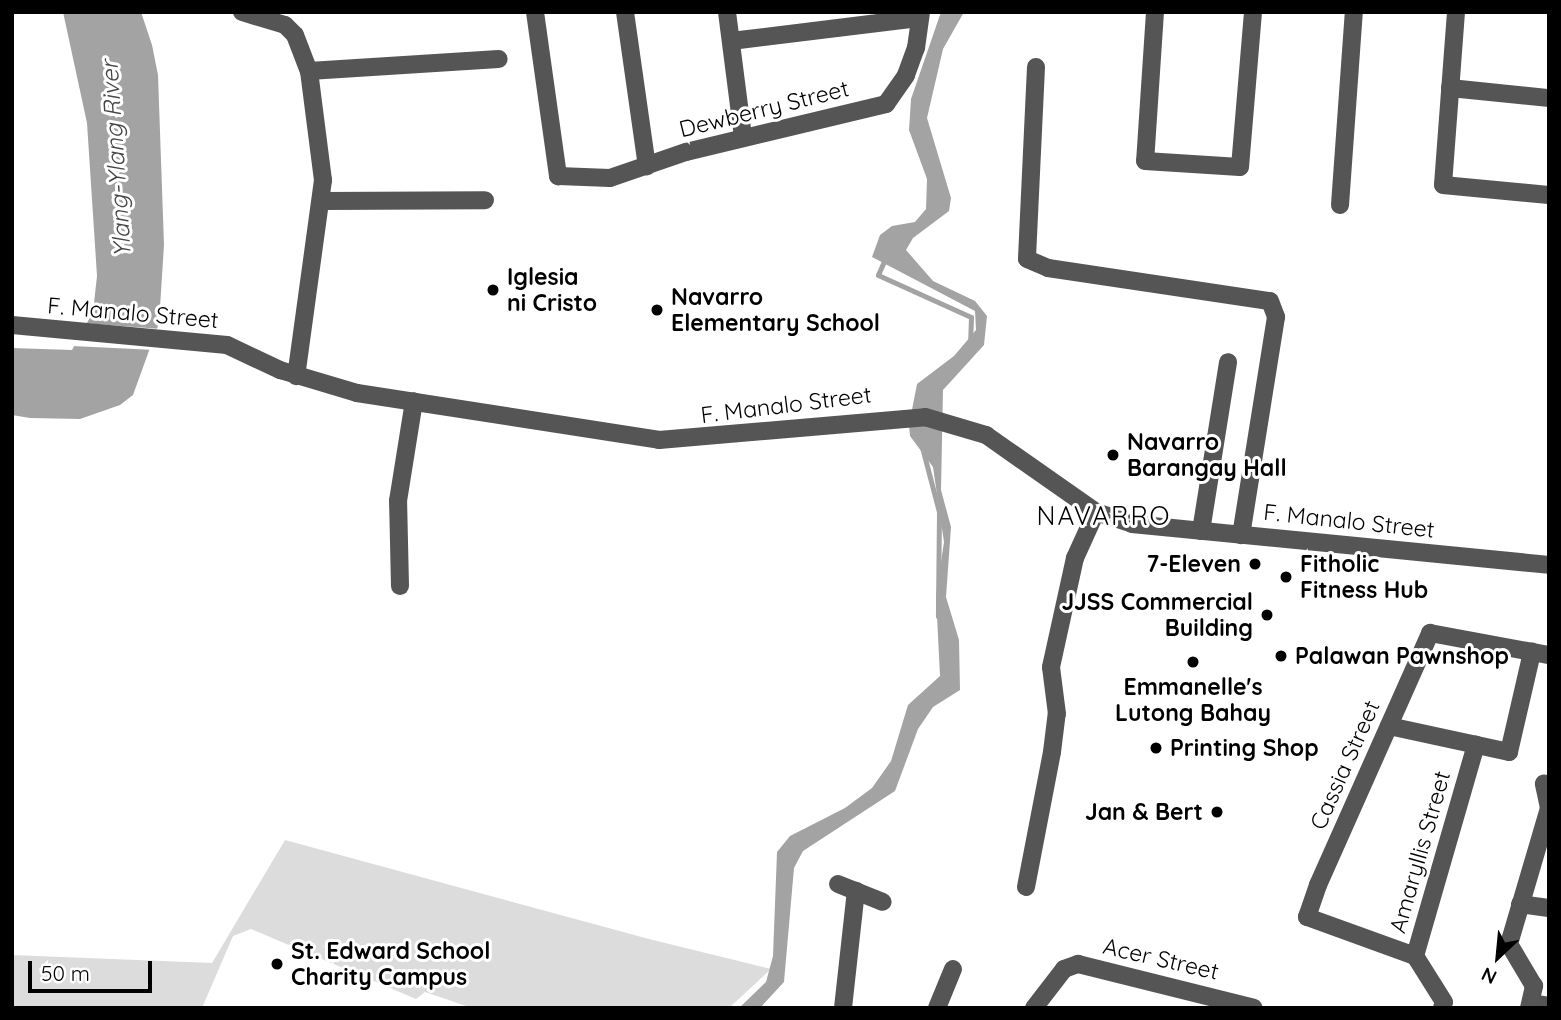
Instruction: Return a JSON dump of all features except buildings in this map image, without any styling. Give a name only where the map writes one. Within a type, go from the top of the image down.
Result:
[{"type":"street","points":[[242,12],[285,25],[295,35],[309,71],[321,201],[296,376]]},
{"type":"street","name":"Dewberry Street","points":[[535,12],[558,176],[610,178],[743,137],[886,104],[906,75],[916,48],[920,15]]},
{"type":"street","points":[[625,12],[647,166]]},
{"type":"street","points":[[727,12],[743,137]]},
{"type":"street","points":[[1155,12],[1144,161],[1240,167],[1253,13],[1246,12]]},
{"type":"street","points":[[1340,205],[1354,12]]},
{"type":"street","points":[[1457,12],[1443,186],[1549,195]]},
{"type":"street","points":[[731,41],[920,15]]},
{"type":"street","points":[[309,71],[499,60]]},
{"type":"street","points":[[1036,67],[1027,258],[1048,268],[1270,301],[1276,317],[1241,535]]},
{"type":"street","points":[[1450,88],[1549,98]]},
{"type":"street","points":[[321,201],[485,200]]},
{"type":"street","name":"F. Manalo Street","points":[[12,326],[227,345],[296,376],[357,393],[681,442],[901,417],[947,423],[996,441],[1096,512],[1132,524],[1549,565]]},
{"type":"street","points":[[1201,531],[1228,362]]},
{"type":"street","points":[[400,586],[398,501],[414,401]]},
{"type":"street","points":[[1026,887],[1052,752],[1056,714],[1051,667],[1075,558],[1096,512]]},
{"type":"street","name":"Cassia Street","points":[[1415,956],[1307,917],[1430,633],[1540,653]]},
{"type":"street","points":[[1389,726],[1510,752],[1540,653]]},
{"type":"street","name":"Amaryllis Street","points":[[1441,1008],[1444,1003],[1415,956],[1476,745]]},
{"type":"street","points":[[1536,1006],[1534,986],[1508,944],[1549,808],[1544,784]]},
{"type":"street","points":[[838,884],[883,902]]},
{"type":"street","points":[[843,1008],[856,891]]},
{"type":"street","points":[[1520,904],[1549,908]]},
{"type":"street","name":"Acer Street","points":[[1034,1008],[1064,970],[1079,964],[1254,1008]]},
{"type":"street","points":[[937,1008],[953,970]]},
{"type":"shaded area","points":[[285,840],[649,939],[771,969],[729,1008],[472,1008],[425,992],[416,999],[251,929],[233,936],[202,1008],[12,1008],[12,955],[212,963]]},
{"type":"water","name":"Ylang-Ylang River","points":[[63,12],[141,12],[158,75],[164,245],[159,323],[133,395],[120,405],[80,419],[12,415],[12,348],[72,350],[93,312],[97,276],[87,123]]},
{"type":"water","points":[[941,12],[964,12],[943,49],[927,118],[951,198],[949,211],[913,238],[906,250],[933,281],[975,301],[987,316],[984,345],[943,390],[941,490],[951,527],[946,597],[959,640],[960,690],[933,707],[918,729],[895,791],[803,851],[794,868],[784,982],[760,1008],[739,1008],[766,982],[773,956],[777,852],[790,836],[845,808],[872,788],[891,761],[908,705],[940,676],[936,596],[944,542],[933,467],[910,436],[909,425],[917,384],[954,356],[976,330],[975,311],[872,257],[880,235],[892,226],[915,222],[926,209],[927,179],[909,130],[911,99]]},
{"type":"pier","points":[[83,323],[161,329],[155,350],[72,346]]},
{"type":"waterway","points":[[885,259],[878,275],[971,317],[970,341]]},
{"type":"waterway","points":[[922,447],[939,512],[938,616]]},
{"type":"place","name":"Iglesia ni Cristo","points":[[493,290]]},
{"type":"place","name":"Navarro Elementary School","points":[[657,310]]},
{"type":"place","name":"Navarro Barangay Hall","points":[[1113,455]]},
{"type":"place","name":"7-Eleven","points":[[1255,564]]},
{"type":"place","name":"Fitholic Fitness Hub","points":[[1286,577]]},
{"type":"place","name":"JJSS Commercial Building","points":[[1267,615]]},
{"type":"place","name":"Palawan Pawnshop","points":[[1281,656]]},
{"type":"place","name":"Emmanelle's Lutong Bahay","points":[[1193,662]]},
{"type":"place","name":"Printing Shop","points":[[1156,748]]},
{"type":"place","name":"Jan & Bert","points":[[1217,812]]},
{"type":"place","name":"St. Edward School Charity Campus","points":[[277,964]]},
{"type":"district","name":"NAVARRO","points":[[1104,516]]}]
